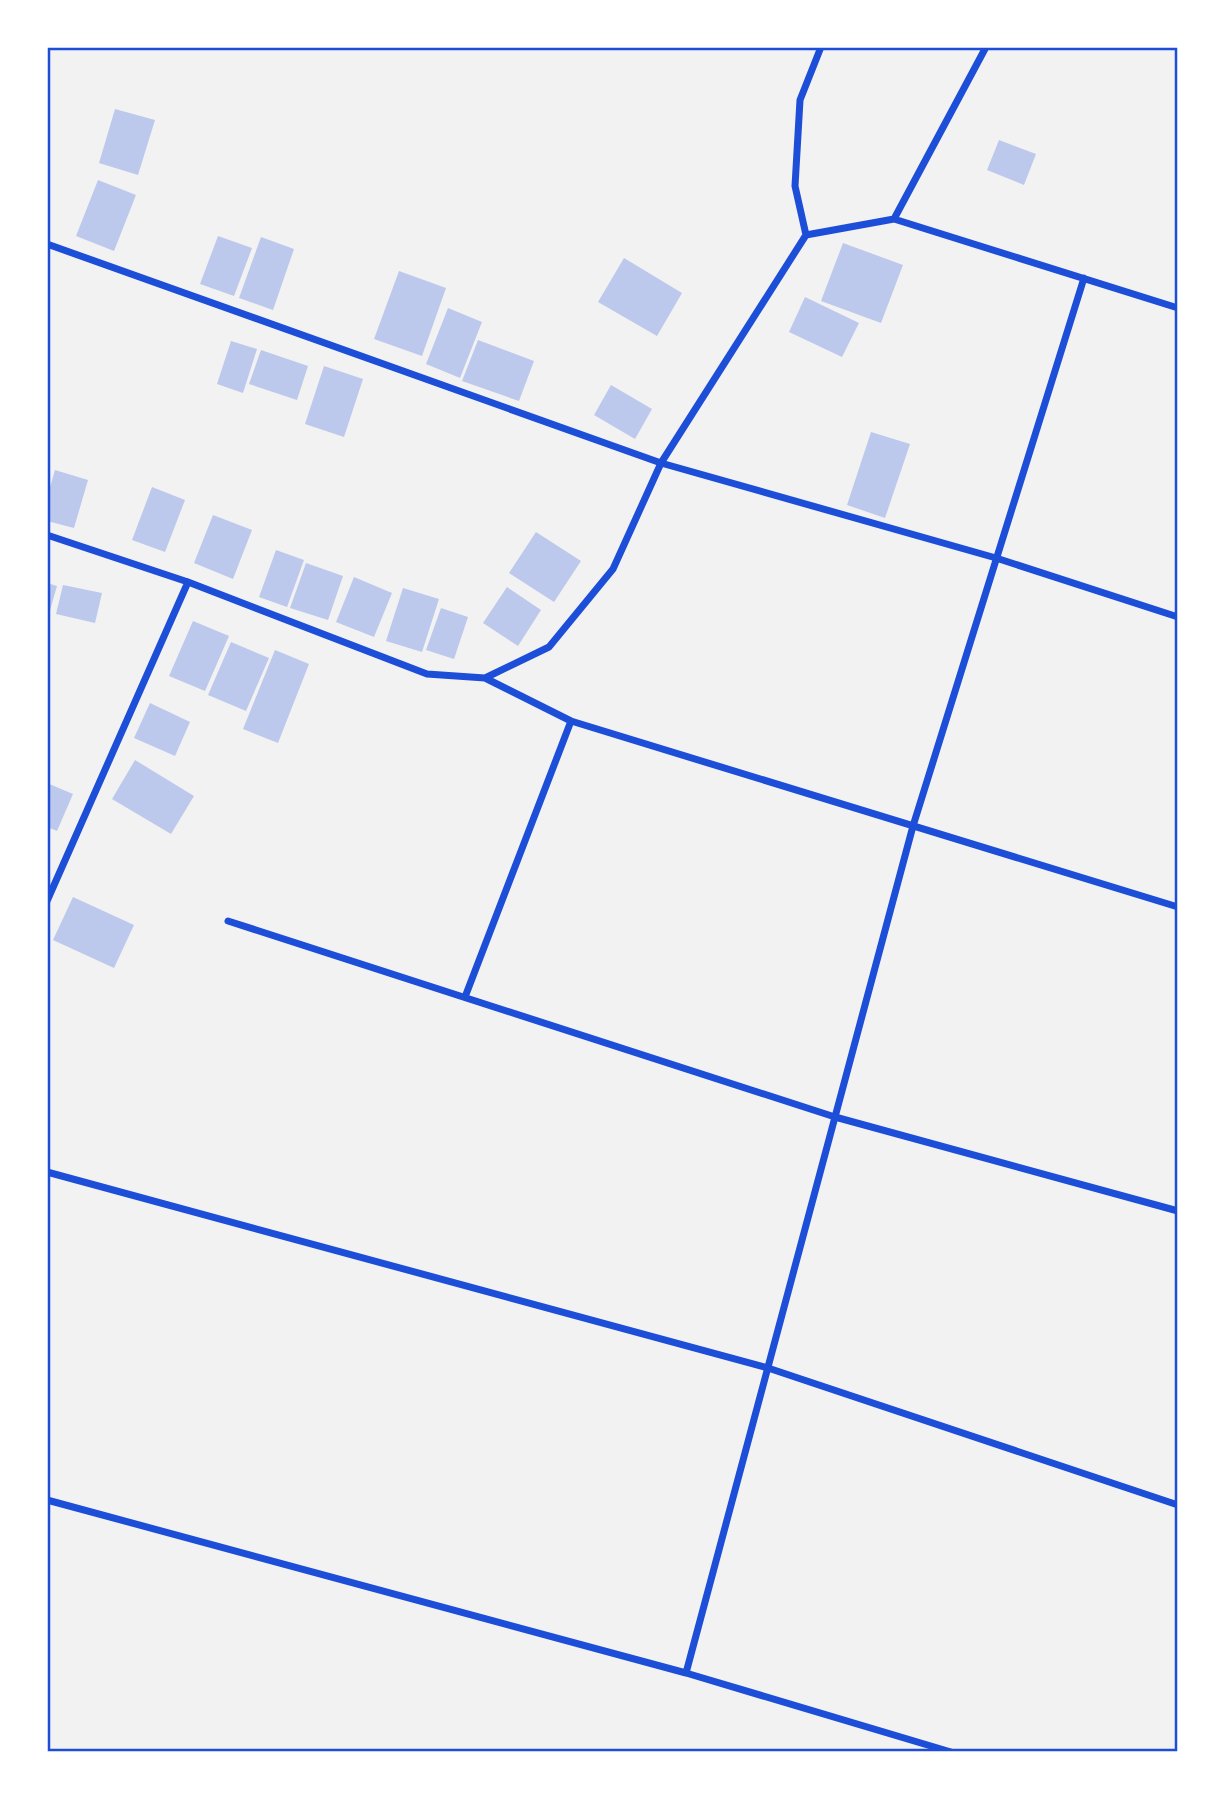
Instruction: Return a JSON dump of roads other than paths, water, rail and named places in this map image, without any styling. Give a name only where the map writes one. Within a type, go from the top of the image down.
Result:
[{"type":"street","points":[[485,678],[549,647],[613,569],[661,463],[806,235],[795,186],[800,100],[821,47]]},
{"type":"street","points":[[894,219],[986,47]]},
{"type":"street","points":[[806,235],[894,219],[1178,308]]},
{"type":"street","points":[[47,244],[661,463],[996,558],[1178,617]]},
{"type":"street","points":[[686,1673],[913,826],[1084,278]]},
{"type":"street","points":[[47,536],[188,582],[427,674],[485,678],[571,721],[1178,906]]},
{"type":"street","points":[[47,901],[188,582]]},
{"type":"street","points":[[465,997],[571,721]]},
{"type":"street","points":[[228,921],[835,1116],[1178,1211]]},
{"type":"street","points":[[47,1172],[768,1368],[1178,1505]]},
{"type":"street","points":[[47,1500],[686,1673],[951,1752]]}]
